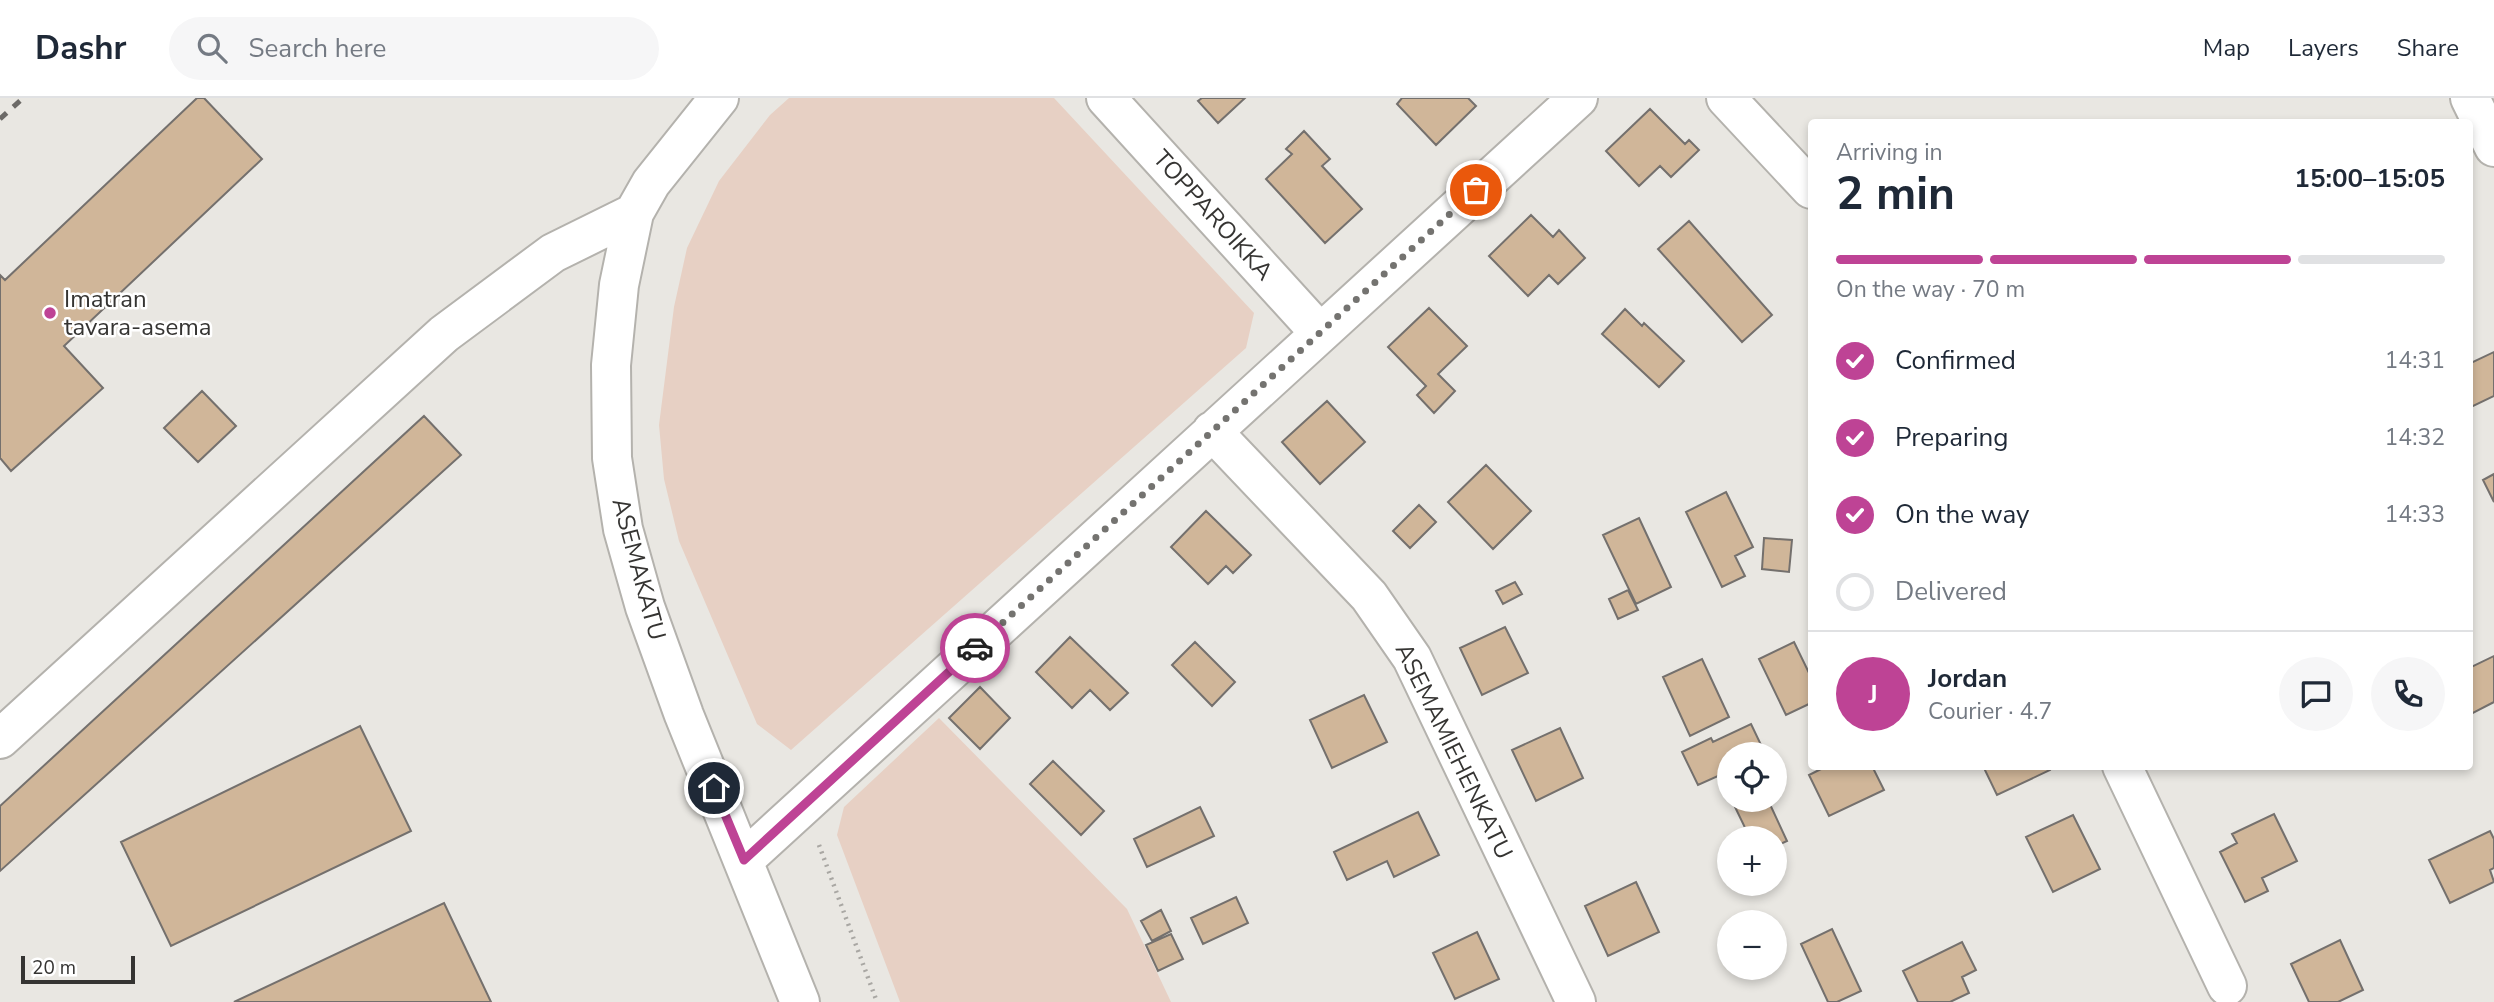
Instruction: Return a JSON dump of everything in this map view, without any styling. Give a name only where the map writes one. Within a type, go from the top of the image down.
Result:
[{"type":"street","name":"TOPPAROIKKA","points":[[1106,98],[1320,333]]},
{"type":"street","points":[[744,860],[1578,98]]},
{"type":"street","points":[[1726,98],[1808,186]]},
{"type":"street","points":[[2470,98],[2494,147]]},
{"type":"street","name":"ASEMAKATU","points":[[710,101],[651,184],[634,213],[619,285],[611,366],[612,458],[623,529],[645,607],[684,715],[800,1002]]},
{"type":"street","points":[[0,739],[444,334],[552,253],[634,213]]},
{"type":"street","name":"ASEMAMIEHENKATU","points":[[1212,432],[1368,596],[1412,658],[1576,1002]]},
{"type":"street","points":[[2124,770],[2227,986]]},
{"type":"path","points":[[804,804],[877,1002]]},
{"type":"shaded area","points":[[789,98],[1054,98],[1254,313],[1246,348],[791,750],[757,724],[679,541],[664,479],[659,425],[674,307],[687,248],[719,181],[770,115]]},
{"type":"shaded area","points":[[939,718],[1127,909],[1171,1002],[900,1002],[837,835],[844,807]]},
{"type":"building","name":"Imatran tavara-asema","points":[[197,98],[204,98],[262,159],[64,346],[103,388],[11,471],[0,458],[0,275],[5,280]]},
{"type":"building","points":[[1202,98],[1245,98],[1218,123],[1198,101]]},
{"type":"building","points":[[1402,98],[1468,98],[1476,106],[1436,145],[1397,104]]},
{"type":"building","points":[[1650,109],[1685,144],[1689,140],[1699,150],[1671,177],[1660,166],[1639,186],[1606,151]]},
{"type":"building","points":[[1304,131],[1330,159],[1322,166],[1362,209],[1325,243],[1266,179],[1292,154],[1286,149]]},
{"type":"building","points":[[1531,215],[1553,237],[1559,230],[1585,258],[1558,284],[1549,275],[1528,296],[1489,256]]},
{"type":"building","points":[[1689,221],[1772,315],[1742,342],[1658,249]]},
{"type":"building","points":[[1429,308],[1467,346],[1438,374],[1455,391],[1434,413],[1417,395],[1426,386],[1388,347]]},
{"type":"building","points":[[1625,309],[1684,361],[1659,387],[1602,334]]},
{"type":"building","points":[[2494,352],[2494,396],[2473,406],[2473,362]]},
{"type":"building","points":[[202,391],[236,426],[198,462],[164,428]]},
{"type":"building","points":[[1327,401],[1365,442],[1320,484],[1282,442]]},
{"type":"building","points":[[424,416],[461,455],[0,871],[0,806]]},
{"type":"building","points":[[1486,465],[1531,511],[1493,549],[1448,502]]},
{"type":"building","points":[[2494,474],[2494,502],[2483,480]]},
{"type":"building","points":[[1726,492],[1753,547],[1735,556],[1745,576],[1722,587],[1686,512]]},
{"type":"building","points":[[1419,505],[1436,522],[1410,548],[1393,531]]},
{"type":"building","points":[[1206,511],[1251,555],[1233,573],[1226,566],[1208,584],[1171,547]]},
{"type":"building","points":[[1639,518],[1671,587],[1636,604],[1603,535]]},
{"type":"building","points":[[1764,538],[1792,540],[1789,572],[1762,569]]},
{"type":"building","points":[[1515,582],[1522,594],[1503,604],[1496,591]]},
{"type":"building","points":[[1628,590],[1638,610],[1618,619],[1609,599]]},
{"type":"building","points":[[1505,627],[1528,673],[1482,695],[1460,648]]},
{"type":"building","points":[[1070,637],[1128,693],[1110,710],[1090,690],[1072,708],[1036,672]]},
{"type":"building","points":[[1195,642],[1235,682],[1212,706],[1172,665]]},
{"type":"building","points":[[1794,642],[1808,671],[1808,704],[1786,715],[1759,659]]},
{"type":"building","points":[[2494,656],[2494,702],[2473,713],[2473,666]]},
{"type":"building","points":[[1702,659],[1729,717],[1690,736],[1663,677]]},
{"type":"building","points":[[980,687],[1010,718],[980,749],[949,718]]},
{"type":"building","points":[[1364,695],[1387,742],[1332,768],[1310,720]]},
{"type":"building","points":[[1751,724],[1760,742],[1717,742],[1717,776],[1698,785],[1682,752],[1711,738],[1713,742]]},
{"type":"building","points":[[360,726],[411,831],[171,946],[121,842]]},
{"type":"building","points":[[1560,728],[1583,778],[1536,801],[1512,750]]},
{"type":"building","points":[[1053,761],[1104,811],[1081,835],[1030,784]]},
{"type":"building","points":[[1819,770],[1874,770],[1884,790],[1829,816],[1809,775]]},
{"type":"building","points":[[1985,770],[2050,770],[1997,795]]},
{"type":"building","points":[[1200,807],[1214,836],[1147,867],[1134,839]]},
{"type":"building","points":[[1418,812],[1439,855],[1394,877],[1387,861],[1347,880],[1334,852]]},
{"type":"building","points":[[1737,812],[1774,812],[1780,826],[1744,826]]},
{"type":"building","points":[[2274,814],[2297,861],[2262,878],[2268,891],[2245,902],[2220,852],[2237,843],[2232,834]]},
{"type":"building","points":[[2073,815],[2100,869],[2053,892],[2026,837]]},
{"type":"building","points":[[2490,831],[2494,839],[2494,868],[2490,870],[2494,882],[2450,903],[2429,860]]},
{"type":"building","points":[[1636,882],[1659,932],[1608,956],[1585,906]]},
{"type":"building","points":[[1236,897],[1248,923],[1203,944],[1191,918]]},
{"type":"building","points":[[444,903],[491,1002],[234,1002]]},
{"type":"building","points":[[1161,910],[1171,931],[1152,941],[1141,921]]},
{"type":"building","points":[[1832,929],[1861,991],[1837,1002],[1828,1002],[1801,944]]},
{"type":"building","points":[[1477,932],[1499,979],[1455,999],[1433,953]]},
{"type":"building","points":[[1171,934],[1183,959],[1158,971],[1146,945]]},
{"type":"building","points":[[2340,940],[2363,990],[2338,1002],[2309,1002],[2291,964]]},
{"type":"building","points":[[1962,942],[1976,970],[1962,977],[1969,993],[1950,1002],[1918,1002],[1903,971]]},
{"type":"railway","points":[[0,119],[23,98]]},
{"type":"way so far","points":[[975,648],[1476,190]]},
{"type":"place","name":"Imatran tavara-asema","points":[[50,313]]},
{"type":"route","points":[[714,788],[744,860],[975,648]]}]
